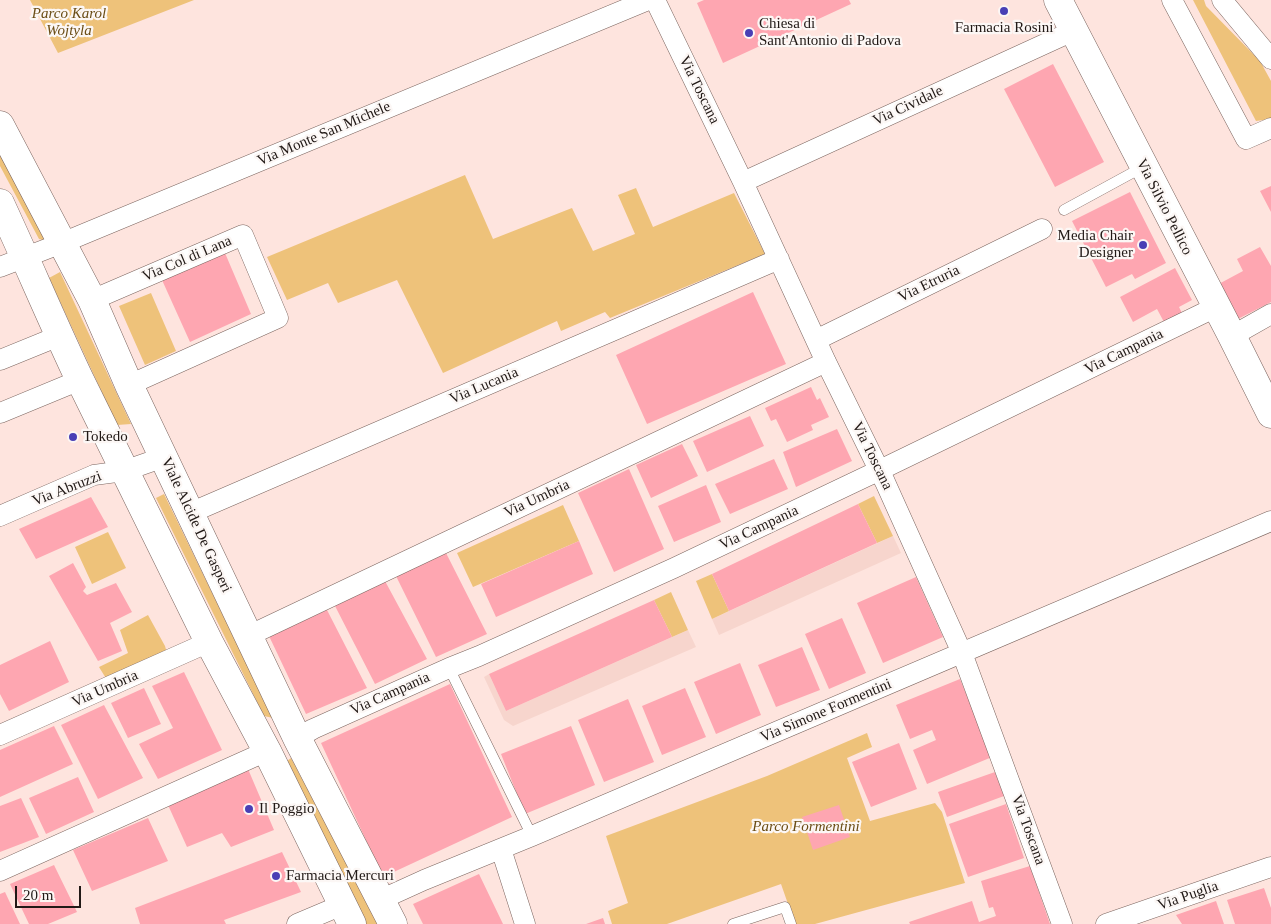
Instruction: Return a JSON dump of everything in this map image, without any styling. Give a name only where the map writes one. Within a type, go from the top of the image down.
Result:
[{"type":"street","name":"Via Monte San Michele","points":[[0,267],[26,258],[648,0]]},
{"type":"street","name":"Via Toscana","points":[[655,0],[743,182],[826,362],[880,470],[962,653],[1062,924]]},
{"type":"street","name":"Via Silvio Pellico","points":[[1058,0],[1271,414]]},
{"type":"street","points":[[1172,0],[1246,139],[1271,128]]},
{"type":"street","points":[[1222,0],[1271,59]]},
{"type":"street","name":"Via Cividale","points":[[743,182],[1073,30]]},
{"type":"street","name":"Viale Alcide De Gasperi","points":[[0,125],[92,300],[129,385],[297,738],[393,924]]},
{"type":"street","points":[[0,203],[80,380],[209,642],[266,751],[347,914],[297,924]]},
{"type":"street","name":"Via Etruria","points":[[816,340],[1042,229]]},
{"type":"street","name":"Via Col di Lana","points":[[92,300],[243,235],[278,318],[129,385]]},
{"type":"street","name":"Via Lucania","points":[[190,513],[779,259]]},
{"type":"street","name":"Via Campania","points":[[297,738],[313,729],[674,568],[1216,307]]},
{"type":"street","points":[[1232,336],[1271,314]]},
{"type":"street","points":[[0,360],[59,336]]},
{"type":"street","name":"Via Umbria","points":[[248,636],[826,362]]},
{"type":"street","points":[[0,413],[80,380]]},
{"type":"street","name":"Via Abruzzi","points":[[0,516],[94,475],[124,470],[164,457]]},
{"type":"street","name":"Via Simone Formentini","points":[[380,900],[1271,521]]},
{"type":"street","name":"Via Umbria","points":[[0,735],[209,642]]},
{"type":"street","points":[[0,871],[266,751]]},
{"type":"street","points":[[501,849],[526,924]]},
{"type":"street","name":"Via Puglia","points":[[1106,924],[1271,867]]},
{"type":"lane","points":[[1064,210],[1144,166]]},
{"type":"lane","points":[[449,668],[532,836]]},
{"type":"lane","points":[[733,924],[785,907],[791,924]]},
{"type":"shaded area","points":[[893,536],[901,553],[719,635],[712,619]]},
{"type":"shaded area","points":[[688,630],[696,647],[513,726],[504,720],[484,677],[489,674],[506,711]]},
{"type":"green space","name":"Parco Karol Wojtyla","points":[[30,0],[194,0],[58,53]]},
{"type":"green space","points":[[1193,0],[1204,0],[1206,6],[1260,61],[1271,81],[1271,119],[1256,121]]},
{"type":"green space","points":[[0,152],[46,241],[39,239],[0,166]]},
{"type":"green space","points":[[465,175],[493,239],[572,208],[593,251],[635,234],[618,195],[636,188],[653,227],[734,193],[765,254],[610,318],[605,312],[561,331],[557,321],[443,373],[397,280],[338,303],[328,283],[287,300],[267,257]]},
{"type":"green space","points":[[60,272],[131,424],[117,425],[49,278]]},
{"type":"green space","points":[[151,293],[176,351],[145,365],[119,306]]},
{"type":"green space","points":[[164,494],[273,718],[264,716],[156,498]]},
{"type":"green space","points":[[874,496],[893,536],[877,543],[858,504]]},
{"type":"green space","points":[[563,505],[579,541],[473,587],[457,553]]},
{"type":"green space","points":[[108,532],[126,568],[92,584],[75,547]]},
{"type":"green space","points":[[712,574],[729,611],[712,619],[696,581]]},
{"type":"green space","points":[[671,592],[688,630],[672,637],[654,600]]},
{"type":"green space","points":[[148,615],[167,653],[107,680],[99,667],[128,653],[120,630]]},
{"type":"green space","name":"Parco Formentini","points":[[867,733],[872,747],[847,758],[870,821],[935,803],[942,812],[965,883],[815,924],[795,924],[781,884],[667,924],[612,924],[608,911],[628,903],[606,836],[767,776]]},
{"type":"green space","points":[[291,758],[378,924],[366,924],[283,764]]},
{"type":"building","name":"Chiesa di Sant'Antonio di Padova","points":[[704,0],[849,0],[851,4],[723,63],[697,3]]},
{"type":"building","points":[[1053,64],[1104,162],[1055,187],[1004,89]]},
{"type":"building","points":[[1271,186],[1271,212],[1260,191]]},
{"type":"building","points":[[1130,192],[1166,263],[1135,279],[1132,274],[1106,287],[1072,221]]},
{"type":"building","points":[[1260,247],[1271,266],[1271,302],[1234,321],[1215,286],[1243,271],[1237,259]]},
{"type":"building","points":[[225,253],[251,314],[190,342],[162,280]]},
{"type":"building","points":[[1175,268],[1192,300],[1179,307],[1182,313],[1164,322],[1157,309],[1133,322],[1120,297]]},
{"type":"building","points":[[753,292],[786,364],[647,424],[616,355]]},
{"type":"building","points":[[811,387],[817,400],[820,398],[829,417],[811,425],[813,430],[787,442],[776,419],[771,421],[765,408]]},
{"type":"building","points":[[750,416],[764,446],[707,472],[693,441]]},
{"type":"building","points":[[837,429],[852,461],[796,487],[783,452]]},
{"type":"building","points":[[682,444],[698,476],[651,498],[636,465]]},
{"type":"building","points":[[774,459],[788,489],[730,514],[715,484]]},
{"type":"building","points":[[629,469],[664,549],[614,572],[578,493]]},
{"type":"building","points":[[706,485],[721,522],[674,542],[658,506]]},
{"type":"building","points":[[91,497],[108,527],[36,559],[19,529]]},
{"type":"building","points":[[858,504],[877,543],[729,611],[712,574]]},
{"type":"building","points":[[579,541],[593,574],[496,617],[481,584]]},
{"type":"building","points":[[445,551],[487,634],[436,657],[395,574]]},
{"type":"building","points":[[73,563],[86,587],[83,591],[87,595],[116,583],[132,612],[110,623],[122,651],[98,661],[49,576]]},
{"type":"building","points":[[916,577],[943,637],[883,663],[857,603]]},
{"type":"building","points":[[385,581],[427,659],[375,684],[334,604]]},
{"type":"building","points":[[654,600],[672,637],[506,711],[489,674]]},
{"type":"building","points":[[327,610],[367,688],[306,714],[269,636]]},
{"type":"building","points":[[842,618],[866,673],[829,689],[805,634]]},
{"type":"building","points":[[50,641],[69,682],[9,711],[0,694],[0,665]]},
{"type":"building","points":[[802,647],[820,690],[776,707],[758,665]]},
{"type":"building","points":[[740,663],[761,715],[716,734],[694,682]]},
{"type":"building","points":[[184,672],[222,750],[158,779],[139,744],[173,728],[152,686]]},
{"type":"building","points":[[960,679],[992,757],[927,784],[913,750],[936,740],[932,730],[910,739],[896,705]]},
{"type":"building","points":[[450,684],[512,817],[383,877],[321,743]]},
{"type":"building","points":[[144,688],[161,724],[128,738],[111,703]]},
{"type":"building","points":[[685,688],[706,737],[662,755],[642,706]]},
{"type":"building","points":[[628,699],[654,762],[604,782],[578,720]]},
{"type":"building","points":[[104,705],[143,778],[98,799],[61,725]]},
{"type":"building","points":[[54,726],[73,764],[0,797],[0,750]]},
{"type":"building","points":[[571,726],[595,785],[525,814],[501,754]]},
{"type":"building","points":[[899,743],[917,789],[871,807],[852,762]]},
{"type":"building","points":[[248,769],[274,830],[231,847],[222,833],[187,847],[168,805]]},
{"type":"building","points":[[995,772],[1004,796],[947,817],[938,792]]},
{"type":"building","points":[[78,777],[94,812],[46,834],[29,798]]},
{"type":"building","points":[[21,798],[39,837],[0,852],[0,806]]},
{"type":"building","points":[[1006,804],[1024,858],[968,877],[949,824]]},
{"type":"building","points":[[839,805],[850,837],[813,850],[802,817]]},
{"type":"building","points":[[148,818],[168,861],[92,891],[73,850]]},
{"type":"building","points":[[282,852],[301,892],[224,920],[226,924],[140,924],[135,908]]},
{"type":"building","points":[[54,865],[77,912],[48,924],[29,924],[10,884]]},
{"type":"building","points":[[1030,866],[1050,924],[910,924],[909,922],[972,901],[979,922],[996,916],[993,907],[989,908],[981,881]]},
{"type":"building","points":[[479,874],[503,924],[423,924],[413,904]]},
{"type":"building","points":[[1264,888],[1271,908],[1271,924],[1235,924],[1227,900]]},
{"type":"building","points":[[5,892],[20,924],[0,924],[0,894]]},
{"type":"building","points":[[1216,901],[1224,924],[1182,924],[1176,915]]},
{"type":"building","points":[[603,918],[605,924],[586,924]]},
{"type":"place","name":"Farmacia Rosini","points":[[1004,11]]},
{"type":"place","name":"Chiesa di Sant'Antonio di Padova","points":[[749,33]]},
{"type":"place","name":"Media Chair Designer","points":[[1143,245]]},
{"type":"place","name":"Tokedo","points":[[73,437]]},
{"type":"place","name":"Il Poggio","points":[[249,809]]},
{"type":"place","name":"Farmacia Mercuri","points":[[276,876]]}]
